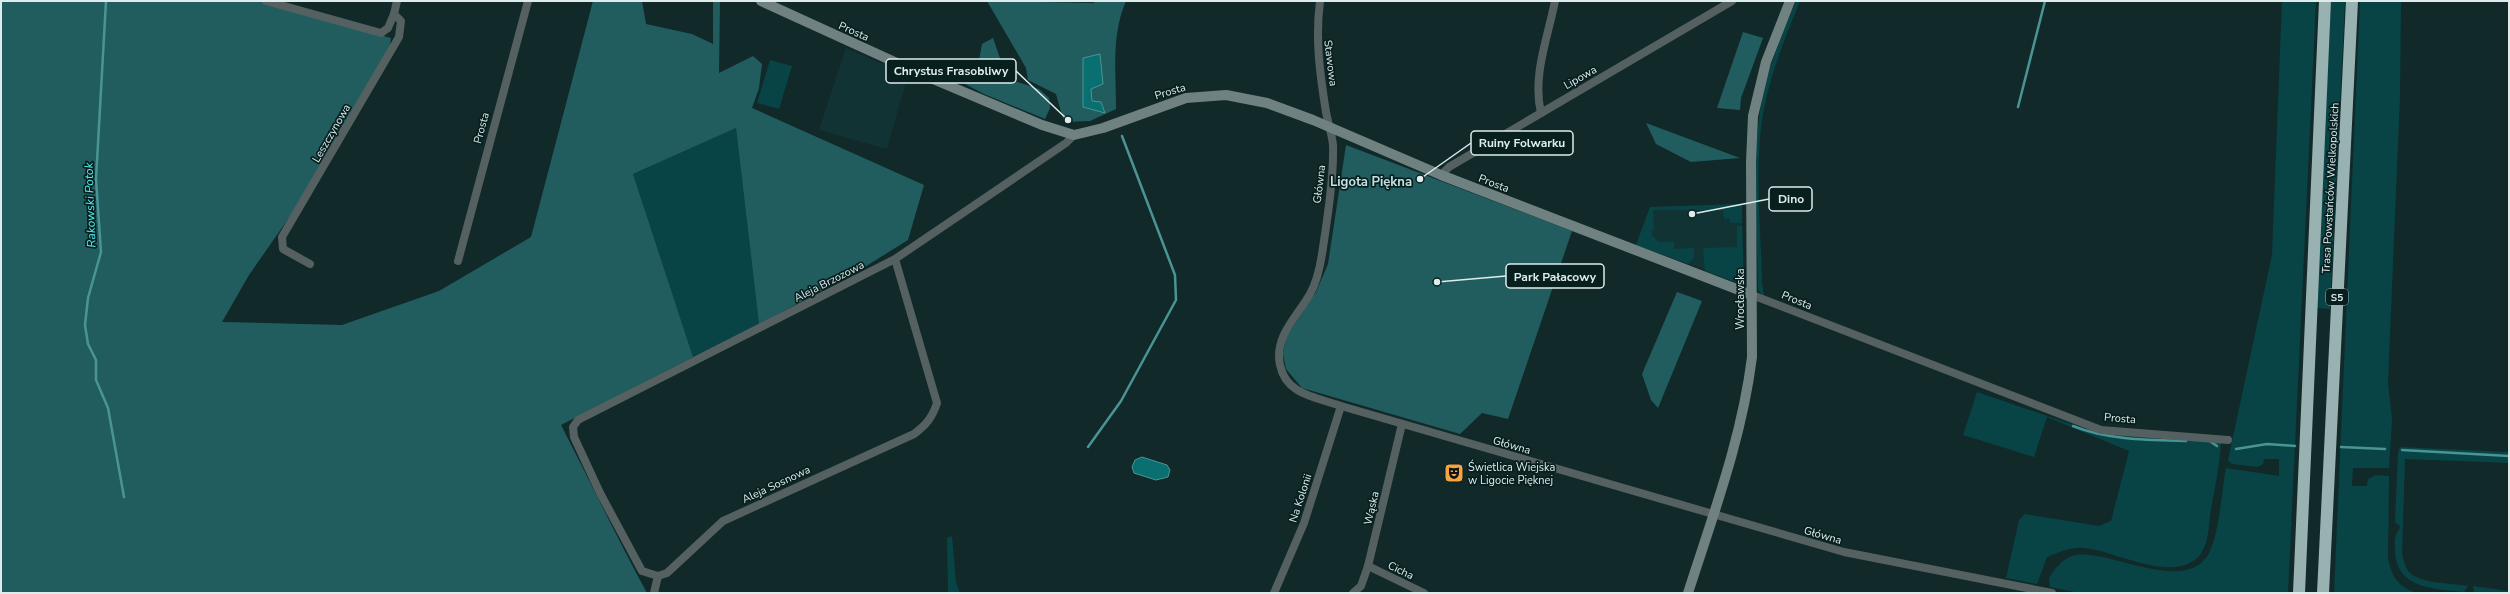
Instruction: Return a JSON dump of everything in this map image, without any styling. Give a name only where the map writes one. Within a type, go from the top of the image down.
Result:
[{"type":"highway","name":"Trasa Powstańców Wielkopolskich","points":[[2299,593],[2325,1]]},
{"type":"highway","name":"Trasa Powstańców Wielkopolskich","points":[[2323,593],[2352,1]]},
{"type":"street","points":[[266,1],[381,33],[388,28],[394,14],[397,1]]},
{"type":"street","name":"Prosta","points":[[458,261],[528,1]]},
{"type":"street","name":"Prosta","points":[[761,1],[928,77],[1042,124],[1074,135],[1103,128],[1173,102],[1210,95],[1226,95],[1267,103],[1441,175],[2101,430],[2228,440]]},
{"type":"street","name":"Stawowa","points":[[1320,1],[1316,43],[1330,128]]},
{"type":"street","points":[[1541,113],[1536,96],[1537,78],[1555,1]]},
{"type":"street","name":"Lipowa","points":[[1441,175],[1449,167],[1732,1]]},
{"type":"street","name":"Wrocławska","points":[[1688,593],[1741,423],[1749,385],[1752,357],[1751,156],[1753,116],[1766,62],[1790,1]]},
{"type":"street","name":"Leszczynowa","points":[[310,264],[283,249],[282,236],[399,37],[401,21],[394,14]]},
{"type":"street","name":"Główna","points":[[1330,128],[1333,161],[1322,254],[1317,277],[1310,294],[1286,328],[1281,343],[1280,363],[1284,378],[1293,389],[1341,406],[1844,552],[2052,593]]},
{"type":"street","name":"Aleja Brzozowa","points":[[658,576],[642,571],[637,564],[604,500],[574,437],[573,427],[578,420],[895,259],[1066,143],[1074,135]]},
{"type":"street","name":"Aleja Sosnowa","points":[[658,576],[672,570],[723,521],[914,434],[926,424],[933,415],[937,403],[895,259]]},
{"type":"street","name":"Na Kolonii","points":[[1274,593],[1304,523],[1341,406]]},
{"type":"street","name":"Wąska","points":[[1353,593],[1361,586],[1368,566],[1402,424]]},
{"type":"street","name":"Cicha","points":[[1368,566],[1424,593]]},
{"type":"street","points":[[654,593],[658,576]]},
{"type":"shaded area","points":[[1,1],[258,1],[391,38],[389,51],[325,166],[249,275],[222,322],[342,325],[439,291],[531,237],[593,1],[642,1],[646,24],[692,34],[713,44],[713,1],[720,1],[719,73],[753,56],[762,64],[759,88],[752,108],[924,185],[908,240],[855,273],[759,324],[736,128],[633,174],[693,357],[561,425],[647,593],[1,593]]},
{"type":"shaded area","points":[[987,1],[1094,3],[1095,1],[1126,1],[1121,14],[1116,41],[1116,109],[1090,121],[1064,122],[1056,94],[1028,80],[1026,68]]},
{"type":"shaded area","points":[[1796,1],[1800,1],[1774,70],[1766,99],[1760,134],[1758,176],[1762,282],[1764,297],[1758,290],[1755,200],[1757,133],[1766,82]]},
{"type":"shaded area","points":[[2282,1],[2316,1],[2288,593],[2080,593],[2050,587],[2049,578],[2054,570],[2068,558],[2076,555],[2090,555],[2108,558],[2146,568],[2165,571],[2182,571],[2197,566],[2208,555],[2212,546],[2220,513],[2226,468],[2279,476],[2279,459],[2264,459],[2263,464],[2258,467],[2232,464],[2228,460],[2272,255]]},
{"type":"shaded area","points":[[2331,1],[2345,1],[2330,309],[2316,308]]},
{"type":"shaded area","points":[[2360,1],[2401,1],[2400,97],[2388,382],[2392,419],[2389,468],[2353,468],[2352,486],[2367,486],[2368,479],[2376,475],[2389,476],[2388,558],[2394,576],[2397,580],[2405,588],[2417,593],[2334,593]]},
{"type":"shaded area","points":[[1743,32],[1763,38],[1741,98],[1740,110],[1717,108]]},
{"type":"shaded area","points":[[993,38],[1003,67],[1002,77],[1039,89],[1049,98],[1050,108],[1045,119],[984,94],[926,63],[966,79],[978,66],[982,44]]},
{"type":"shaded area","points":[[846,48],[908,75],[887,149],[819,130]]},
{"type":"shaded area","points":[[1100,54],[1103,84],[1091,89],[1092,101],[1101,102],[1105,113],[1083,107],[1083,58]]},
{"type":"shaded area","points":[[770,60],[792,66],[779,109],[757,103]]},
{"type":"shaded area","points":[[1646,123],[1740,158],[1691,162],[1656,144]]},
{"type":"shaded area","points":[[736,128],[759,324],[693,357],[633,174]]},
{"type":"shaded area","points":[[1346,145],[1572,231],[1508,419],[1482,413],[1460,434],[1302,388],[1286,369],[1283,354],[1286,337],[1316,292],[1328,264]]},
{"type":"shaded area","points":[[1742,204],[1743,283],[1636,245],[1650,207]]},
{"type":"shaded area","points":[[1742,204],[1742,223],[1730,223],[1730,218],[1724,219],[1723,210],[1653,210],[1654,230],[1652,230],[1652,235],[1658,242],[1674,242],[1674,249],[1694,248],[1694,258],[1688,264],[1636,245],[1650,207]]},
{"type":"shaded area","points":[[1737,226],[1742,226],[1744,282],[1741,284],[1705,271],[1703,248],[1737,247]]},
{"type":"shaded area","points":[[1677,292],[1702,301],[1658,408],[1651,400],[1642,374]]},
{"type":"shaded area","points":[[1977,392],[2091,431],[2221,442],[2208,534],[2204,548],[2194,560],[2181,566],[2166,567],[2149,565],[2085,548],[2075,548],[2047,557],[2037,584],[2006,578],[2019,520],[2025,514],[2099,526],[2111,521],[2129,451],[2047,417],[2034,457],[1963,435]]},
{"type":"shaded area","points":[[2400,447],[2509,452],[2509,463],[2405,459],[2402,554],[2406,567],[2411,574],[2424,580],[2468,586],[2464,592],[2437,589],[2414,582],[2405,576],[2399,567],[2395,555],[2395,539],[2400,526],[2395,522],[2398,453]]},
{"type":"shaded area","points":[[1142,457],[1167,465],[1170,470],[1168,477],[1156,480],[1134,473],[1132,467],[1135,460]]},
{"type":"shaded area","points":[[952,536],[956,582],[960,593],[948,593],[947,538]]},
{"type":"shaded area","points":[[2473,586],[2509,591],[2509,593],[2474,592]]},
{"type":"waterway","name":"Rakowski Potok","points":[[106,1],[96,179],[101,252],[88,298],[85,325],[88,344],[96,360],[96,380],[108,408],[124,497]]},
{"type":"waterway","points":[[2018,107],[2045,1]]},
{"type":"waterway","points":[[1088,447],[1121,401],[1176,300],[1175,275],[1122,136]]},
{"type":"waterway","points":[[2073,426],[2086,431],[2114,437],[2143,440],[2186,441]]},
{"type":"waterway","points":[[2211,442],[2217,446]]},
{"type":"waterway","points":[[2236,449],[2267,444],[2295,446]]},
{"type":"waterway","points":[[2341,447],[2385,449]]},
{"type":"waterway","points":[[2402,450],[2509,456]]},
{"type":"place","name":"Chrystus Frasobliwy","points":[[1068,120]]},
{"type":"place","name":"Ruiny Folwarku","points":[[1420,179]]},
{"type":"place","name":"Dino","points":[[1692,214]]},
{"type":"place","name":"Park Pałacowy","points":[[1437,282]]},
{"type":"place","name":"Świetlica Wiejska w Ligocie Pięknej","points":[[1454,473]]},
{"type":"district","name":"Ligota Piękna","points":[[1371,181]]}]
